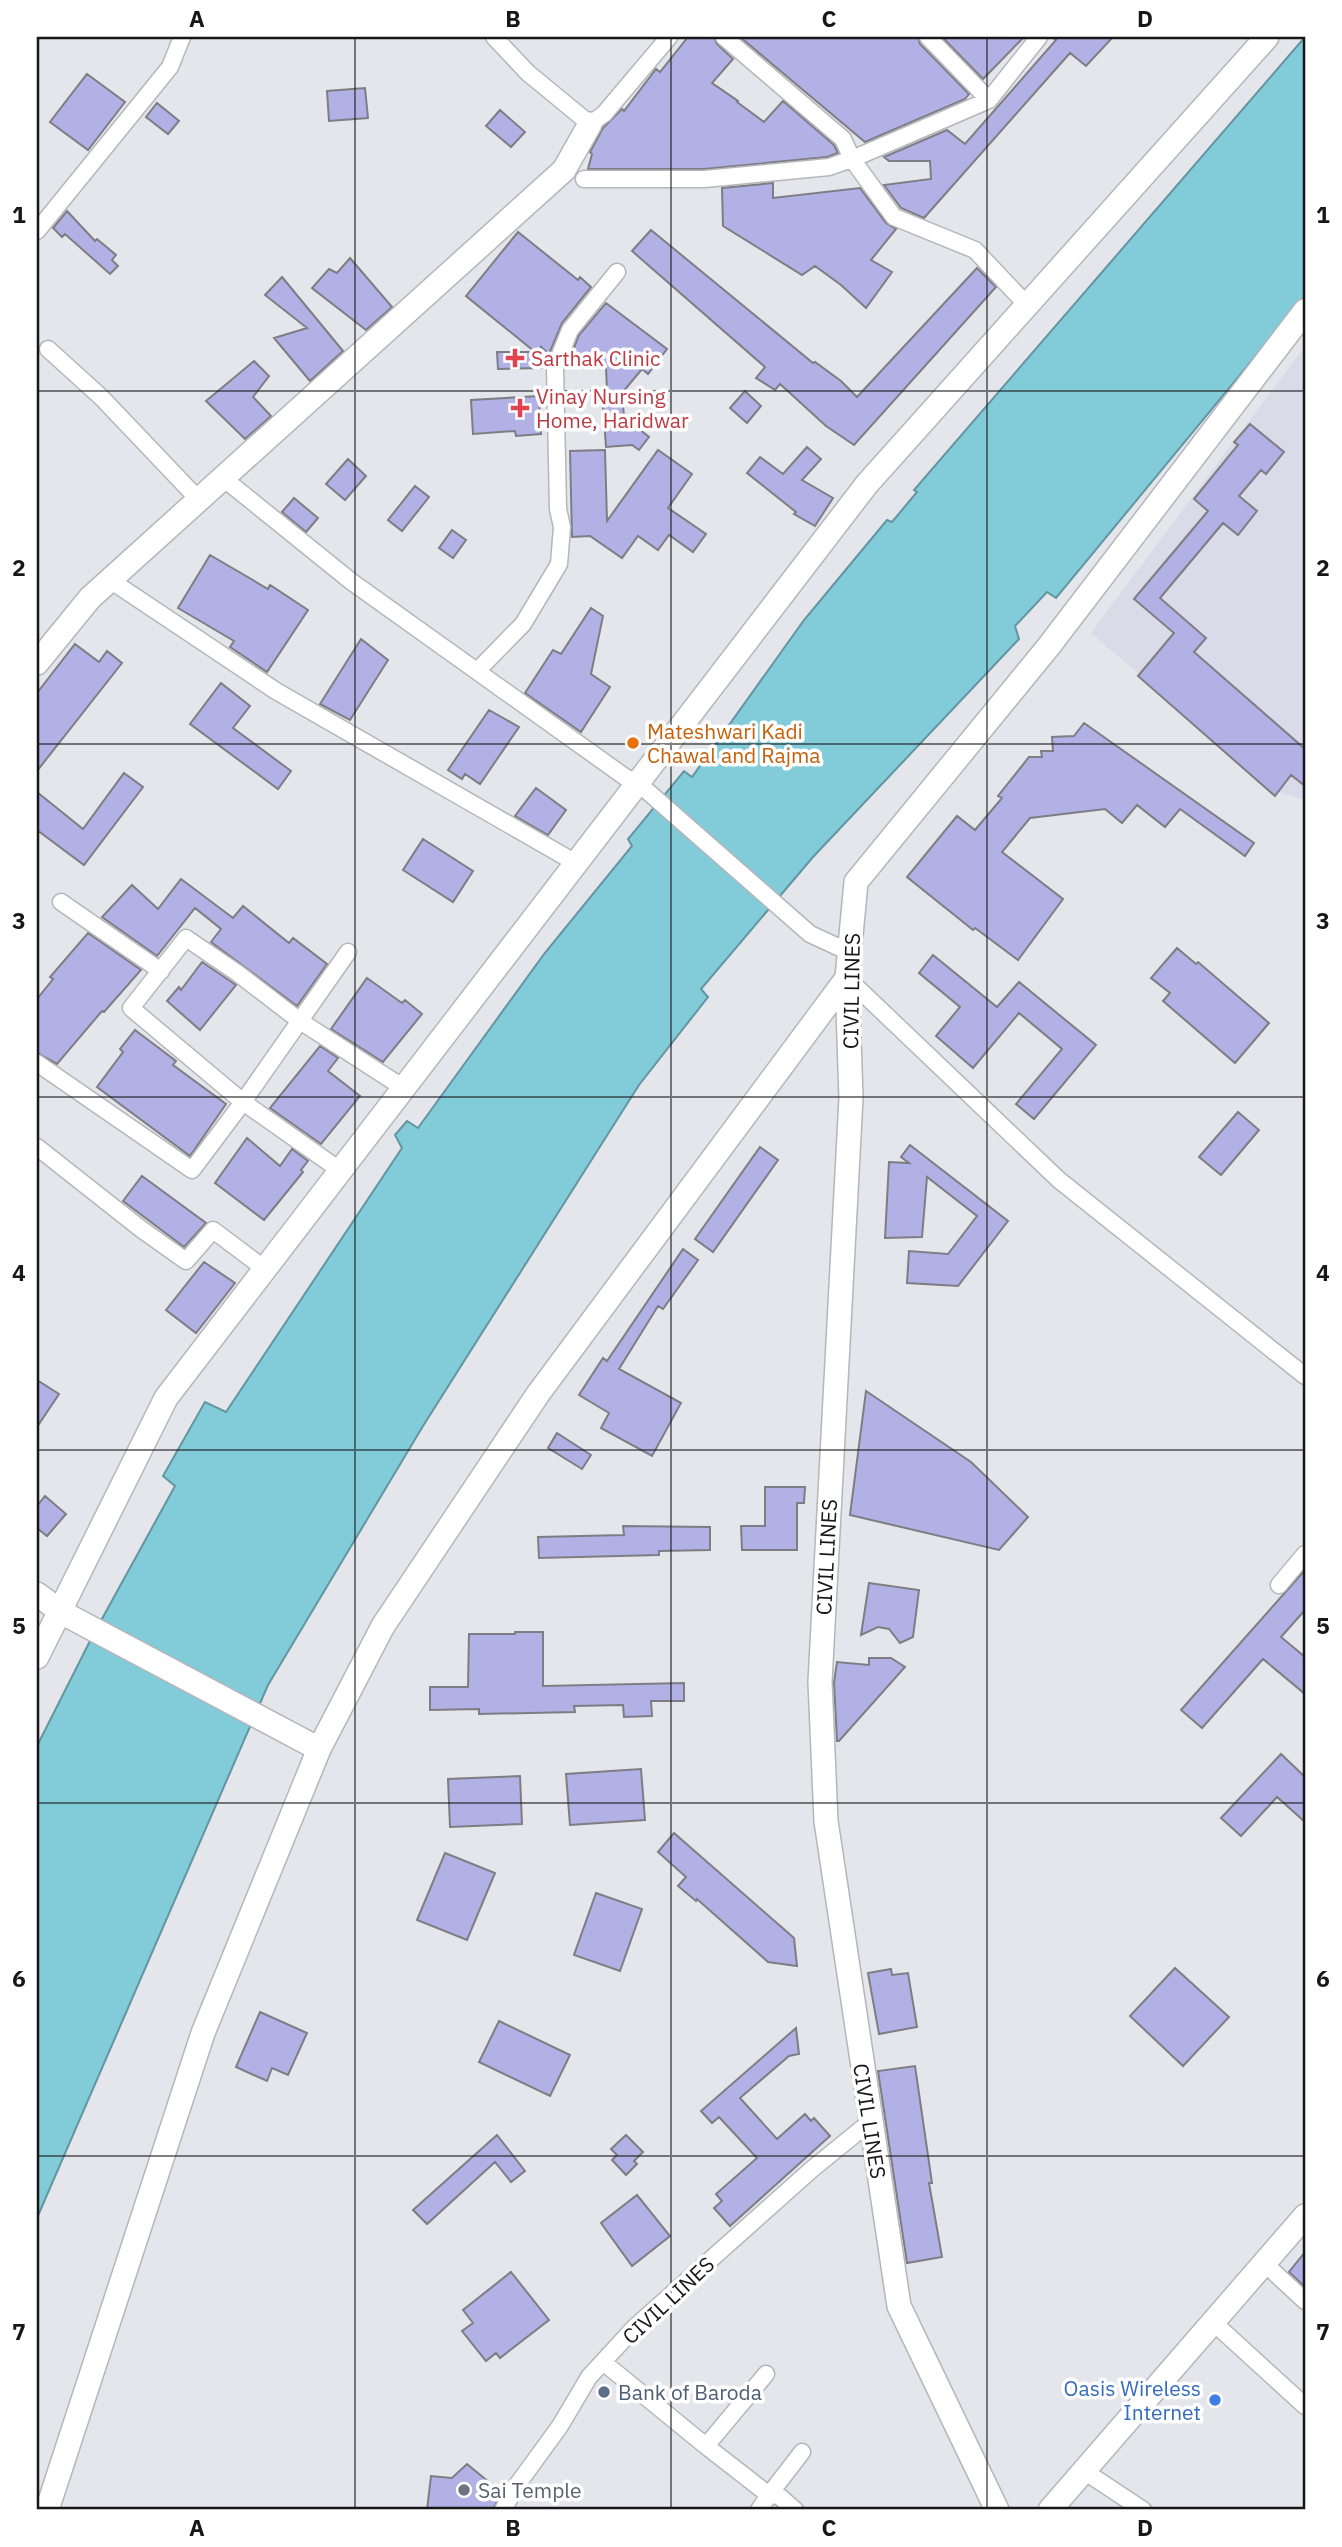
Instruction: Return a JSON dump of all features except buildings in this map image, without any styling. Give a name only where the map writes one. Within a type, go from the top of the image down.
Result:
[{"type":"street","points":[[37,231],[170,67],[182,37]]},
{"type":"street","points":[[494,37],[528,73],[590,124]]},
{"type":"street","points":[[37,663],[90,598],[564,170],[590,124],[604,114],[669,37]]},
{"type":"street","points":[[724,37],[843,139],[852,159],[894,217],[975,250],[1027,305]]},
{"type":"street","points":[[928,37],[989,100]]},
{"type":"street","points":[[584,179],[705,179],[829,167],[989,100],[1039,37]]},
{"type":"street","points":[[37,1657],[166,1398],[576,863],[644,788],[867,484],[1262,41]]},
{"type":"street","points":[[477,671],[523,624],[559,564],[562,527],[558,509],[555,367],[570,330],[617,272]]},
{"type":"street","name":"CIVIL LINES","points":[[997,2510],[899,2306],[826,1821],[820,1682],[850,1098],[846,978],[856,882],[1049,646],[1305,311]]},
{"type":"street","points":[[48,349],[101,397],[199,500]]},
{"type":"street","points":[[223,478],[352,582],[644,788],[810,934],[849,952]]},
{"type":"street","points":[[110,580],[276,691],[576,863]]},
{"type":"street","points":[[61,902],[161,971]]},
{"type":"street","points":[[341,1171],[243,1102],[131,1009],[186,938],[300,1021],[396,1083]]},
{"type":"street","points":[[37,1063],[191,1170],[243,1102],[348,953]]},
{"type":"street","points":[[47,2510],[204,2033],[319,1749],[383,1626],[538,1394],[846,978],[1059,1180],[1305,1376]]},
{"type":"street","points":[[37,1147],[186,1261],[213,1230],[265,1269]]},
{"type":"street","points":[[1279,1584],[1305,1554]]},
{"type":"street","points":[[37,1594],[61,1612],[319,1749]]},
{"type":"street","name":"CIVIL LINES","points":[[503,2510],[517,2485],[560,2426],[589,2377],[635,2327],[811,2170],[870,2122]]},
{"type":"street","points":[[1050,2510],[1305,2216]]},
{"type":"street","points":[[1264,2263],[1305,2301]]},
{"type":"street","points":[[1213,2323],[1305,2406]]},
{"type":"street","points":[[603,2362],[769,2495],[779,2496],[794,2510]]},
{"type":"street","points":[[706,2446],[766,2374]]},
{"type":"street","points":[[759,2510],[802,2452]]},
{"type":"street","points":[[1084,2471],[1143,2510]]},
{"type":"shaded area","points":[[1305,346],[1305,800],[1277,792],[1091,633]]},
{"type":"water","points":[[1305,37],[1305,296],[1056,598],[1047,592],[1015,626],[1019,639],[813,857],[701,989],[708,997],[639,1085],[423,1426],[268,1685],[37,2218],[37,1746],[92,1637],[175,1486],[163,1476],[205,1402],[226,1412],[402,1148],[395,1135],[407,1121],[418,1128],[544,954],[632,846],[628,839],[684,771],[692,777],[804,620],[887,520],[892,522],[917,492],[914,490]]},
{"type":"place","name":"Sarthak Clinic","points":[[515,358]]},
{"type":"place","name":"Vinay Nursing Home, Haridwar","points":[[520,408]]},
{"type":"place","name":"Mateshwari Kadi Chawal and Rajma","points":[[633,743]]},
{"type":"place","name":"Bank of Baroda","points":[[604,2392]]},
{"type":"place","name":"Oasis Wireless Internet","points":[[1215,2400]]},
{"type":"place","name":"Sai Temple","points":[[464,2490]]}]
